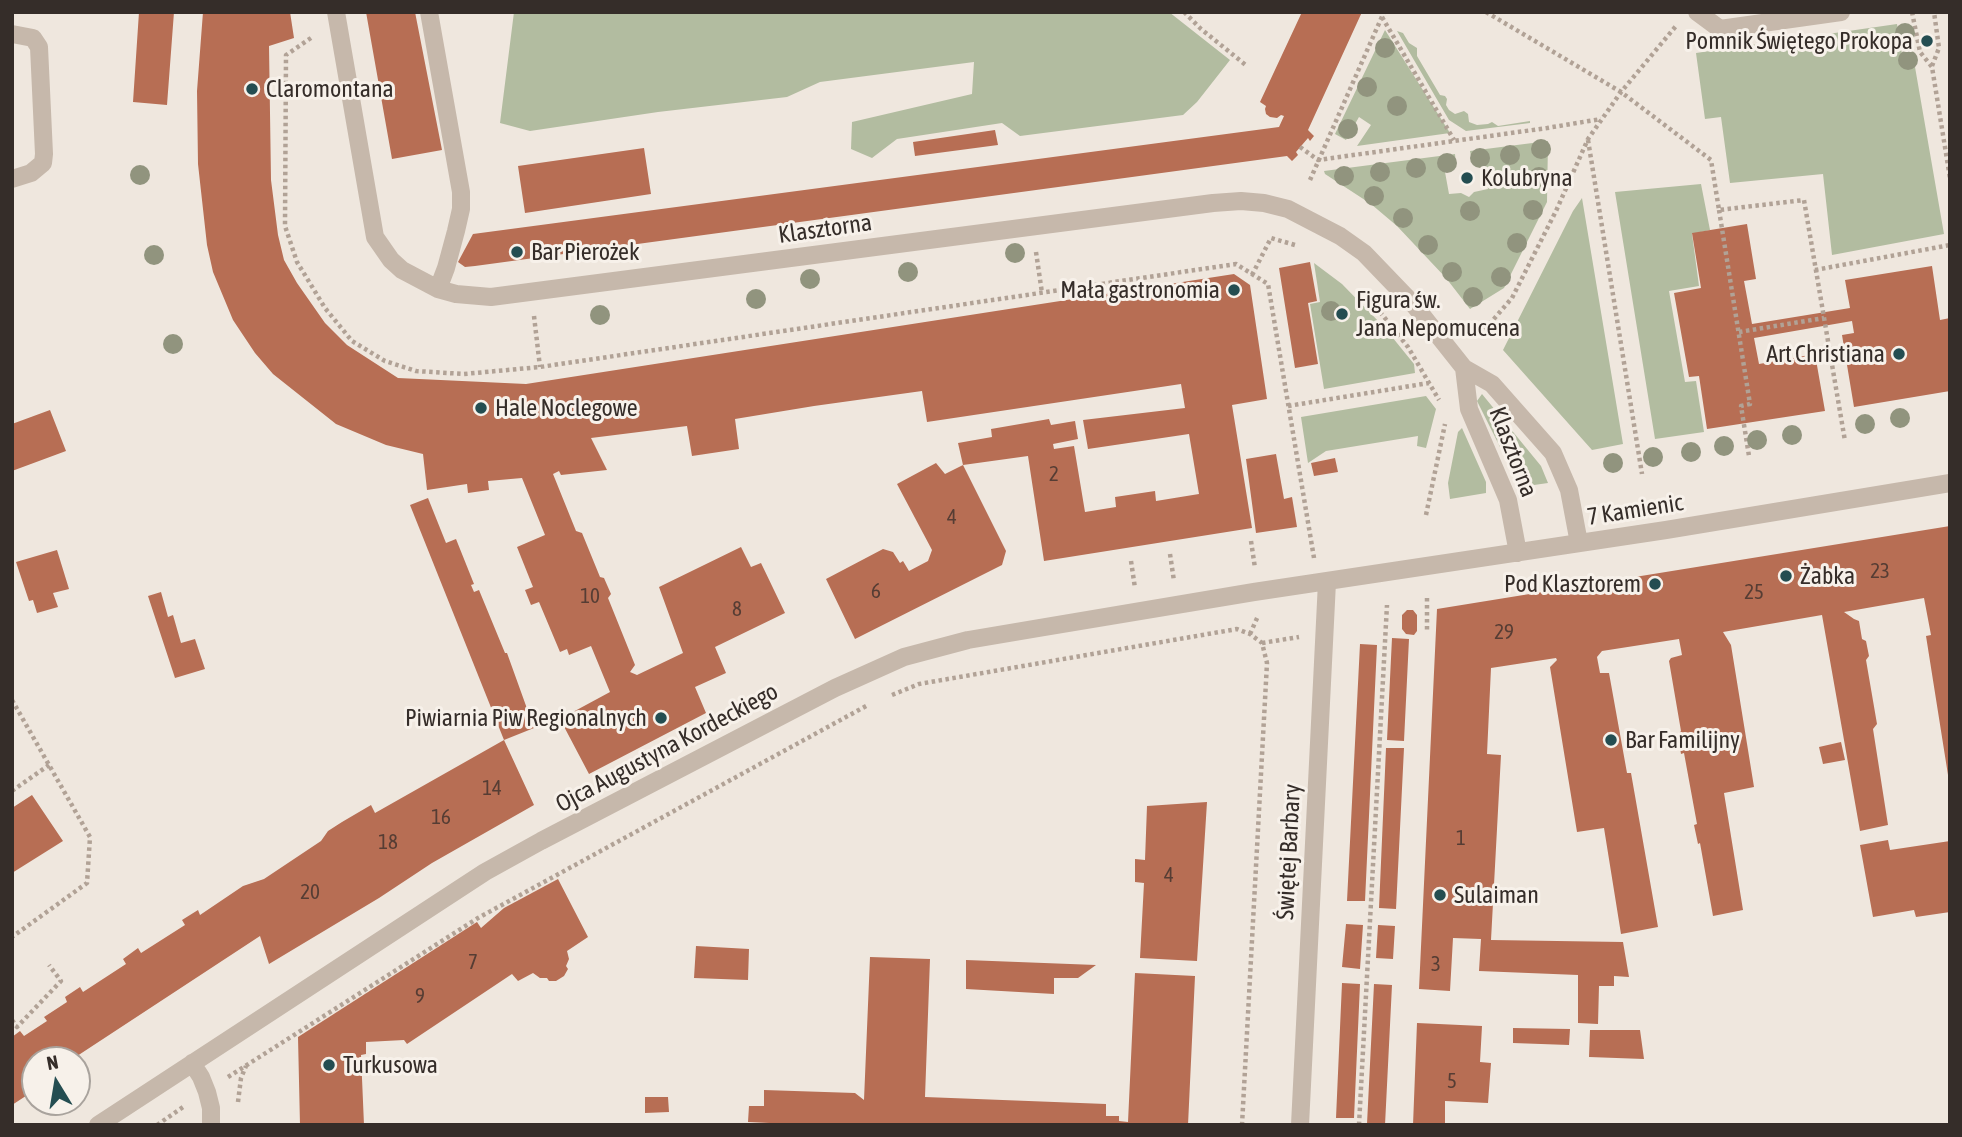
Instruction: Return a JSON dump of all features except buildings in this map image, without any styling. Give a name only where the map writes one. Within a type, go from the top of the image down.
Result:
[{"type":"street","name":"Klasztorna","points":[[336,12],[375,237],[391,260],[402,270],[438,289],[474,297],[531,293],[1213,203],[1252,202],[1288,209],[1323,226],[1364,253],[1414,305],[1464,368],[1492,384],[1553,453],[1569,490],[1579,543]]},
{"type":"street","points":[[429,12],[461,192],[461,209],[456,231],[438,289]]},
{"type":"street","points":[[1696,12],[1720,29],[1841,12]]},
{"type":"street","points":[[12,34],[33,38],[39,47],[44,154],[43,163],[31,173],[12,179]]},
{"type":"street","name":"Klasztorna","points":[[1464,368],[1469,409],[1508,500],[1518,554]]},
{"type":"street","name":"7 Kamienic","points":[[1327,582],[1518,554],[1950,483]]},
{"type":"street","name":"Ojca Augustyna Kordeckiego","points":[[98,1125],[485,872],[835,688],[904,657],[968,640],[1327,582]]},
{"type":"street","name":"Świętej Barbary","points":[[1300,1125],[1327,582]]},
{"type":"street","points":[[192,1063],[207,1092],[211,1125]]},
{"type":"path","points":[[1184,12],[1247,65]]},
{"type":"path","points":[[1486,12],[1621,92],[1711,160],[1750,404],[1741,406],[1749,456]]},
{"type":"path","points":[[1912,12],[1920,52],[1932,67]]},
{"type":"path","points":[[1934,12],[1938,48],[1932,67],[1950,178]]},
{"type":"path","points":[[1383,14],[1454,140]]},
{"type":"path","points":[[1310,180],[1383,14]]},
{"type":"path","points":[[1480,335],[1512,298],[1556,211],[1588,139],[1621,92],[1680,22]]},
{"type":"path","points":[[312,38],[286,55],[285,226],[297,262],[325,308],[352,341],[385,361],[416,371],[464,374],[540,367],[1236,264],[1268,284],[1310,535]]},
{"type":"path","points":[[1300,147],[1318,160],[1602,119]]},
{"type":"path","points":[[1588,139],[1642,474]]},
{"type":"path","points":[[1719,210],[1804,200],[1845,441]]},
{"type":"path","points":[[1252,275],[1271,238],[1305,249]]},
{"type":"path","points":[[1815,270],[1950,245]]},
{"type":"path","points":[[1036,247],[1042,293]]},
{"type":"path","points":[[1378,309],[1408,347],[1441,404]]},
{"type":"path","points":[[533,312],[540,367]]},
{"type":"path","points":[[1739,332],[1824,318]]},
{"type":"path","points":[[1288,406],[1429,383]]},
{"type":"path","points":[[1426,514],[1447,414]]},
{"type":"path","points":[[1251,541],[1255,568]]},
{"type":"path","points":[[1170,554],[1174,582]]},
{"type":"path","points":[[1132,561],[1135,589]]},
{"type":"path","points":[[1427,598],[1427,632]]},
{"type":"path","points":[[1359,1125],[1387,605]]},
{"type":"path","points":[[1250,634],[1258,617],[1257,610]]},
{"type":"path","points":[[887,696],[919,684],[1237,629],[1262,643],[1268,663],[1242,1125]]},
{"type":"path","points":[[1262,643],[1301,637]]},
{"type":"path","points":[[12,700],[90,837],[87,883],[12,937]]},
{"type":"path","points":[[247,1064],[478,918],[876,701]]},
{"type":"path","points":[[12,791],[49,765]]},
{"type":"path","points":[[12,1020],[17,1027],[61,981],[50,965]]},
{"type":"green space","points":[[514,12],[1169,12],[1230,60],[1197,102],[1183,115],[1020,136],[1002,123],[897,139],[872,158],[851,149],[852,122],[972,94],[974,62],[820,82],[787,97],[530,131],[500,123]]},
{"type":"green space","points":[[1897,24],[1904,67],[1915,67],[1944,234],[1832,255],[1823,174],[1730,183],[1721,117],[1705,119],[1696,53]]},
{"type":"green space","points":[[1385,30],[1450,133],[1357,146],[1371,125],[1359,117],[1346,140],[1335,134]]},
{"type":"green space","points":[[1397,31],[1403,33],[1409,43],[1417,48],[1417,56],[1440,95],[1447,99],[1449,110],[1455,114],[1464,111],[1468,114],[1469,122],[1477,125],[1492,122],[1498,126],[1530,123],[1466,131],[1449,120]]},
{"type":"green space","points":[[1548,141],[1547,202],[1504,288],[1470,309],[1446,278],[1397,226],[1324,171],[1455,154],[1456,165],[1445,172],[1449,194],[1461,193],[1469,197],[1474,192],[1488,189],[1484,167],[1475,166],[1470,151]]},
{"type":"green space","points":[[1701,184],[1710,230],[1692,234],[1699,286],[1669,291],[1685,382],[1696,381],[1704,432],[1655,439],[1615,192]]},
{"type":"green space","points":[[1582,198],[1623,444],[1592,450],[1503,350]]},
{"type":"green space","points":[[1314,263],[1342,284],[1384,327],[1414,364],[1415,373],[1324,389],[1310,304],[1320,302]]},
{"type":"green space","points":[[1482,394],[1541,466],[1548,483],[1520,487],[1477,401]]},
{"type":"green space","points":[[1426,396],[1436,409],[1426,448],[1417,446],[1418,436],[1326,451],[1308,463],[1301,417]]},
{"type":"green space","points":[[1462,428],[1486,482],[1486,493],[1450,499],[1448,483],[1458,432]]},
{"type":"place","name":"Pomnik Świętego Prokopa","points":[[1927,41]]},
{"type":"place","name":"Claromontana","points":[[252,89]]},
{"type":"place","name":"Kolubryna","points":[[1467,178]]},
{"type":"place","name":"Bar Pierożek","points":[[517,252]]},
{"type":"place","name":"Mała gastronomia","points":[[1234,290]]},
{"type":"place","name":"Figura św. Jana Nepomucena","points":[[1342,314]]},
{"type":"place","name":"Art Christiana","points":[[1899,354]]},
{"type":"place","name":"Hale Noclegowe","points":[[481,408]]},
{"type":"place","name":"Żabka","points":[[1786,576]]},
{"type":"place","name":"Pod Klasztorem","points":[[1655,584]]},
{"type":"place","name":"Piwiarnia Piw Regionalnych","points":[[661,718]]},
{"type":"place","name":"Bar Familijny","points":[[1611,740]]},
{"type":"place","name":"Sulaiman","points":[[1440,895]]},
{"type":"place","name":"Turkusowa","points":[[329,1065]]}]
